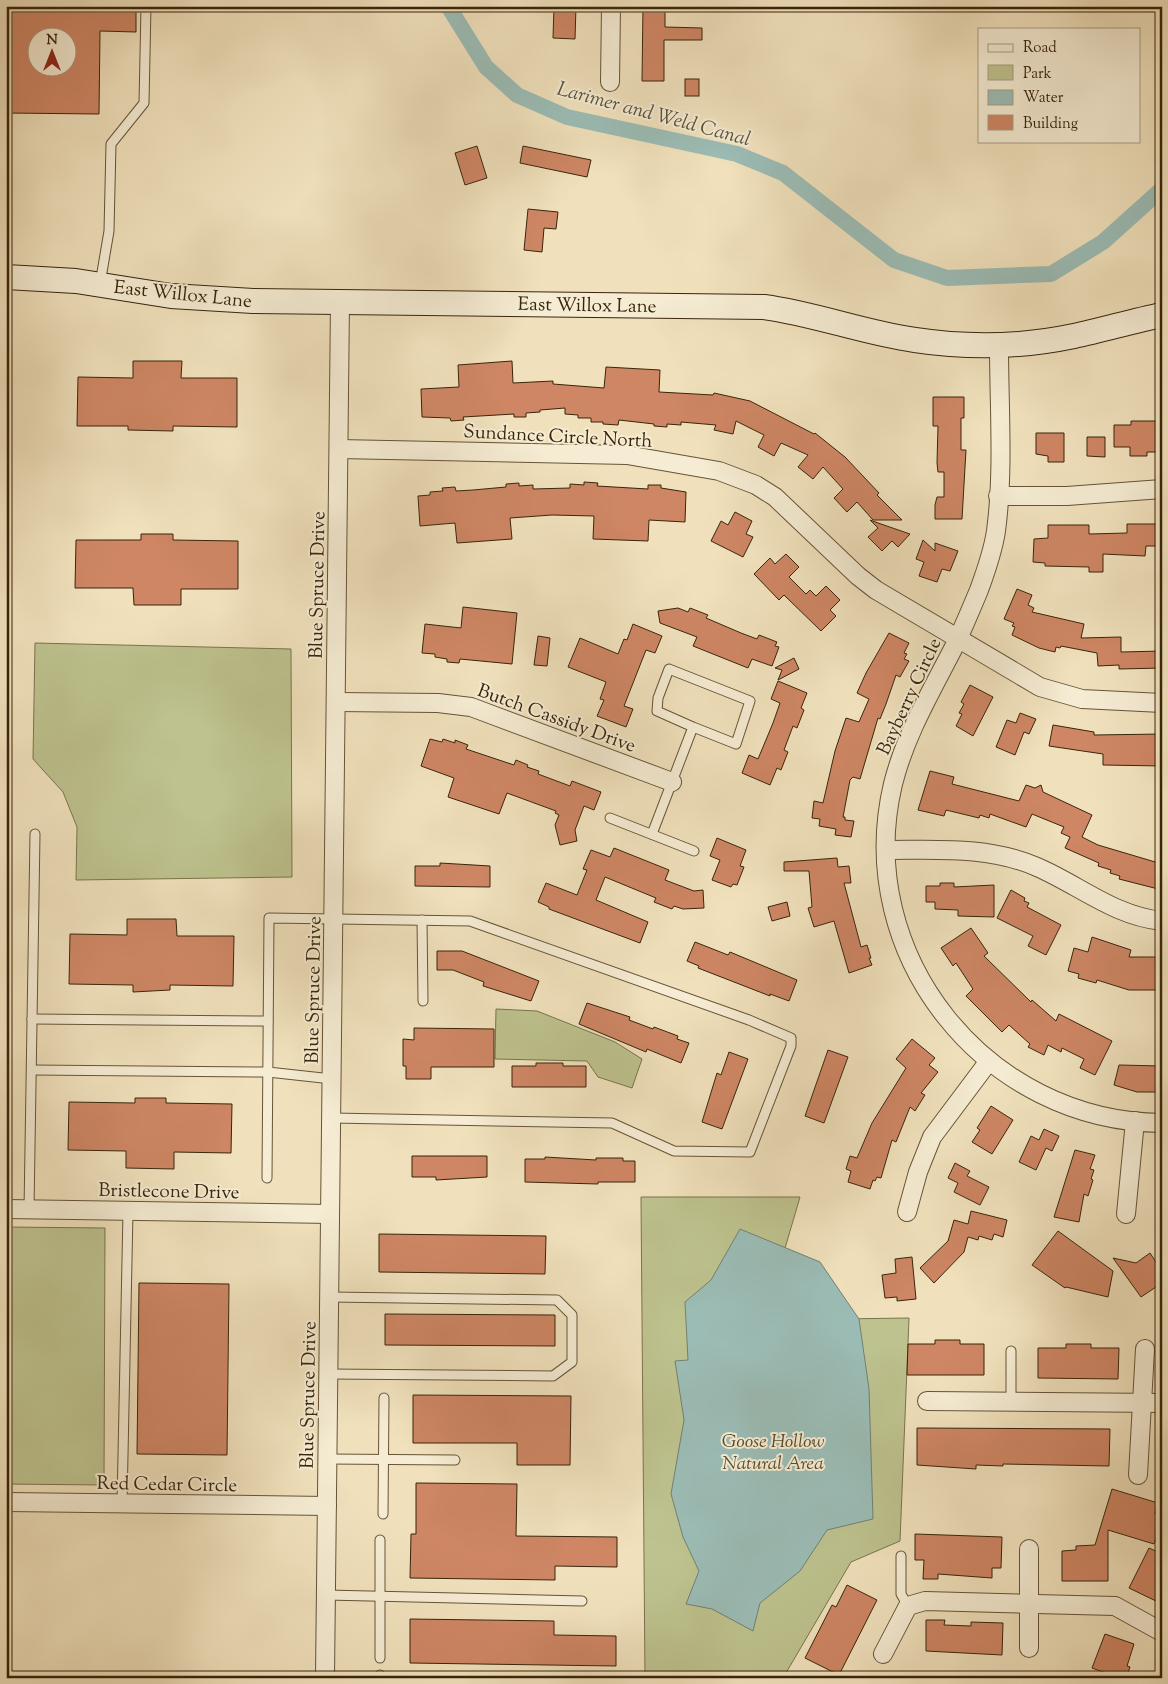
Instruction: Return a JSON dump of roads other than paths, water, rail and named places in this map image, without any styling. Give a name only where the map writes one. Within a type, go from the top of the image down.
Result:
[{"type":"main road","name":"East Willox Lane","points":[[6,277],[76,281],[171,296],[253,301],[764,307],[809,315],[880,334],[916,341],[1000,346],[1072,337],[1162,314]]},
{"type":"street","points":[[610,82],[611,6]]},
{"type":"street","name":"Blue Spruce Drive","points":[[325,1678],[340,302]]},
{"type":"street","name":"Bayberry Circle","points":[[1000,346],[996,531],[989,563],[958,639],[925,701],[903,752],[893,785],[889,811],[887,850],[890,895],[900,934],[914,967],[930,997],[967,1042],[1000,1071],[1038,1094],[1070,1107],[1101,1116],[1135,1122],[1162,1123]]},
{"type":"street","name":"Sundance Circle North","points":[[339,449],[627,455],[719,471],[756,485],[775,497],[858,576],[876,590],[1026,679],[1060,694],[1104,702],[1162,702]]},
{"type":"street","points":[[998,496],[1067,496],[1162,489]]},
{"type":"street","name":"Butch Cassidy Drive","points":[[336,702],[438,703],[471,707],[672,782]]},
{"type":"street","points":[[887,850],[956,850],[1001,854],[1037,867],[1106,905],[1130,914],[1162,921]]},
{"type":"street","points":[[907,1212],[918,1172],[932,1137],[989,1061]]},
{"type":"street","points":[[1126,1214],[1135,1122]]},
{"type":"street","name":"Bristlecone Drive","points":[[6,1209],[330,1214]]},
{"type":"street","points":[[1138,1475],[1145,1349]]},
{"type":"street","points":[[927,1401],[1162,1403]]},
{"type":"street","name":"Red Cedar Circle","points":[[6,1502],[327,1506]]},
{"type":"street","points":[[1029,1549],[1029,1648]]},
{"type":"street","points":[[883,1654],[908,1606],[925,1601],[1115,1606],[1162,1632]]},
{"type":"lane","points":[[100,285],[109,231],[111,144],[144,102],[146,6]]},
{"type":"lane","points":[[669,669],[750,701],[736,744],[693,727],[657,711],[658,698],[669,669]]},
{"type":"lane","points":[[652,834],[693,727]]},
{"type":"lane","points":[[610,818],[694,851]]},
{"type":"lane","points":[[29,1210],[35,834]]},
{"type":"lane","points":[[267,1178],[269,918],[470,920],[749,1020],[791,1038],[791,1046],[750,1152],[674,1151],[612,1123],[332,1118]]},
{"type":"lane","points":[[422,920],[423,1001]]},
{"type":"lane","points":[[32,1018],[268,1021]]},
{"type":"lane","points":[[32,1070],[268,1072],[332,1079]]},
{"type":"lane","points":[[122,1504],[128,1211]]},
{"type":"lane","points":[[329,1374],[553,1376],[572,1362],[572,1315],[556,1300],[330,1297]]},
{"type":"lane","points":[[1011,1351],[1011,1402]]},
{"type":"lane","points":[[383,1514],[384,1398]]},
{"type":"lane","points":[[328,1459],[454,1460]]},
{"type":"lane","points":[[380,1540],[380,1658]]},
{"type":"lane","points":[[901,1556],[901,1594],[908,1606]]},
{"type":"lane","points":[[326,1595],[582,1601]]},
{"type":"water","points":[[740,1229],[820,1262],[859,1319],[869,1389],[873,1519],[827,1530],[800,1571],[760,1603],[753,1631],[712,1609],[686,1604],[699,1571],[683,1537],[671,1494],[684,1420],[675,1361],[688,1360],[685,1302],[711,1280]]},
{"type":"waterway","name":"Larimer and Weld Canal","points":[[448,6],[486,67],[517,95],[567,117],[737,154],[783,173],[894,260],[947,278],[1051,274],[1103,242],[1162,189]]},
{"type":"park label","name":"Goose Hollow Natural Area","points":[[773,1451]]}]
